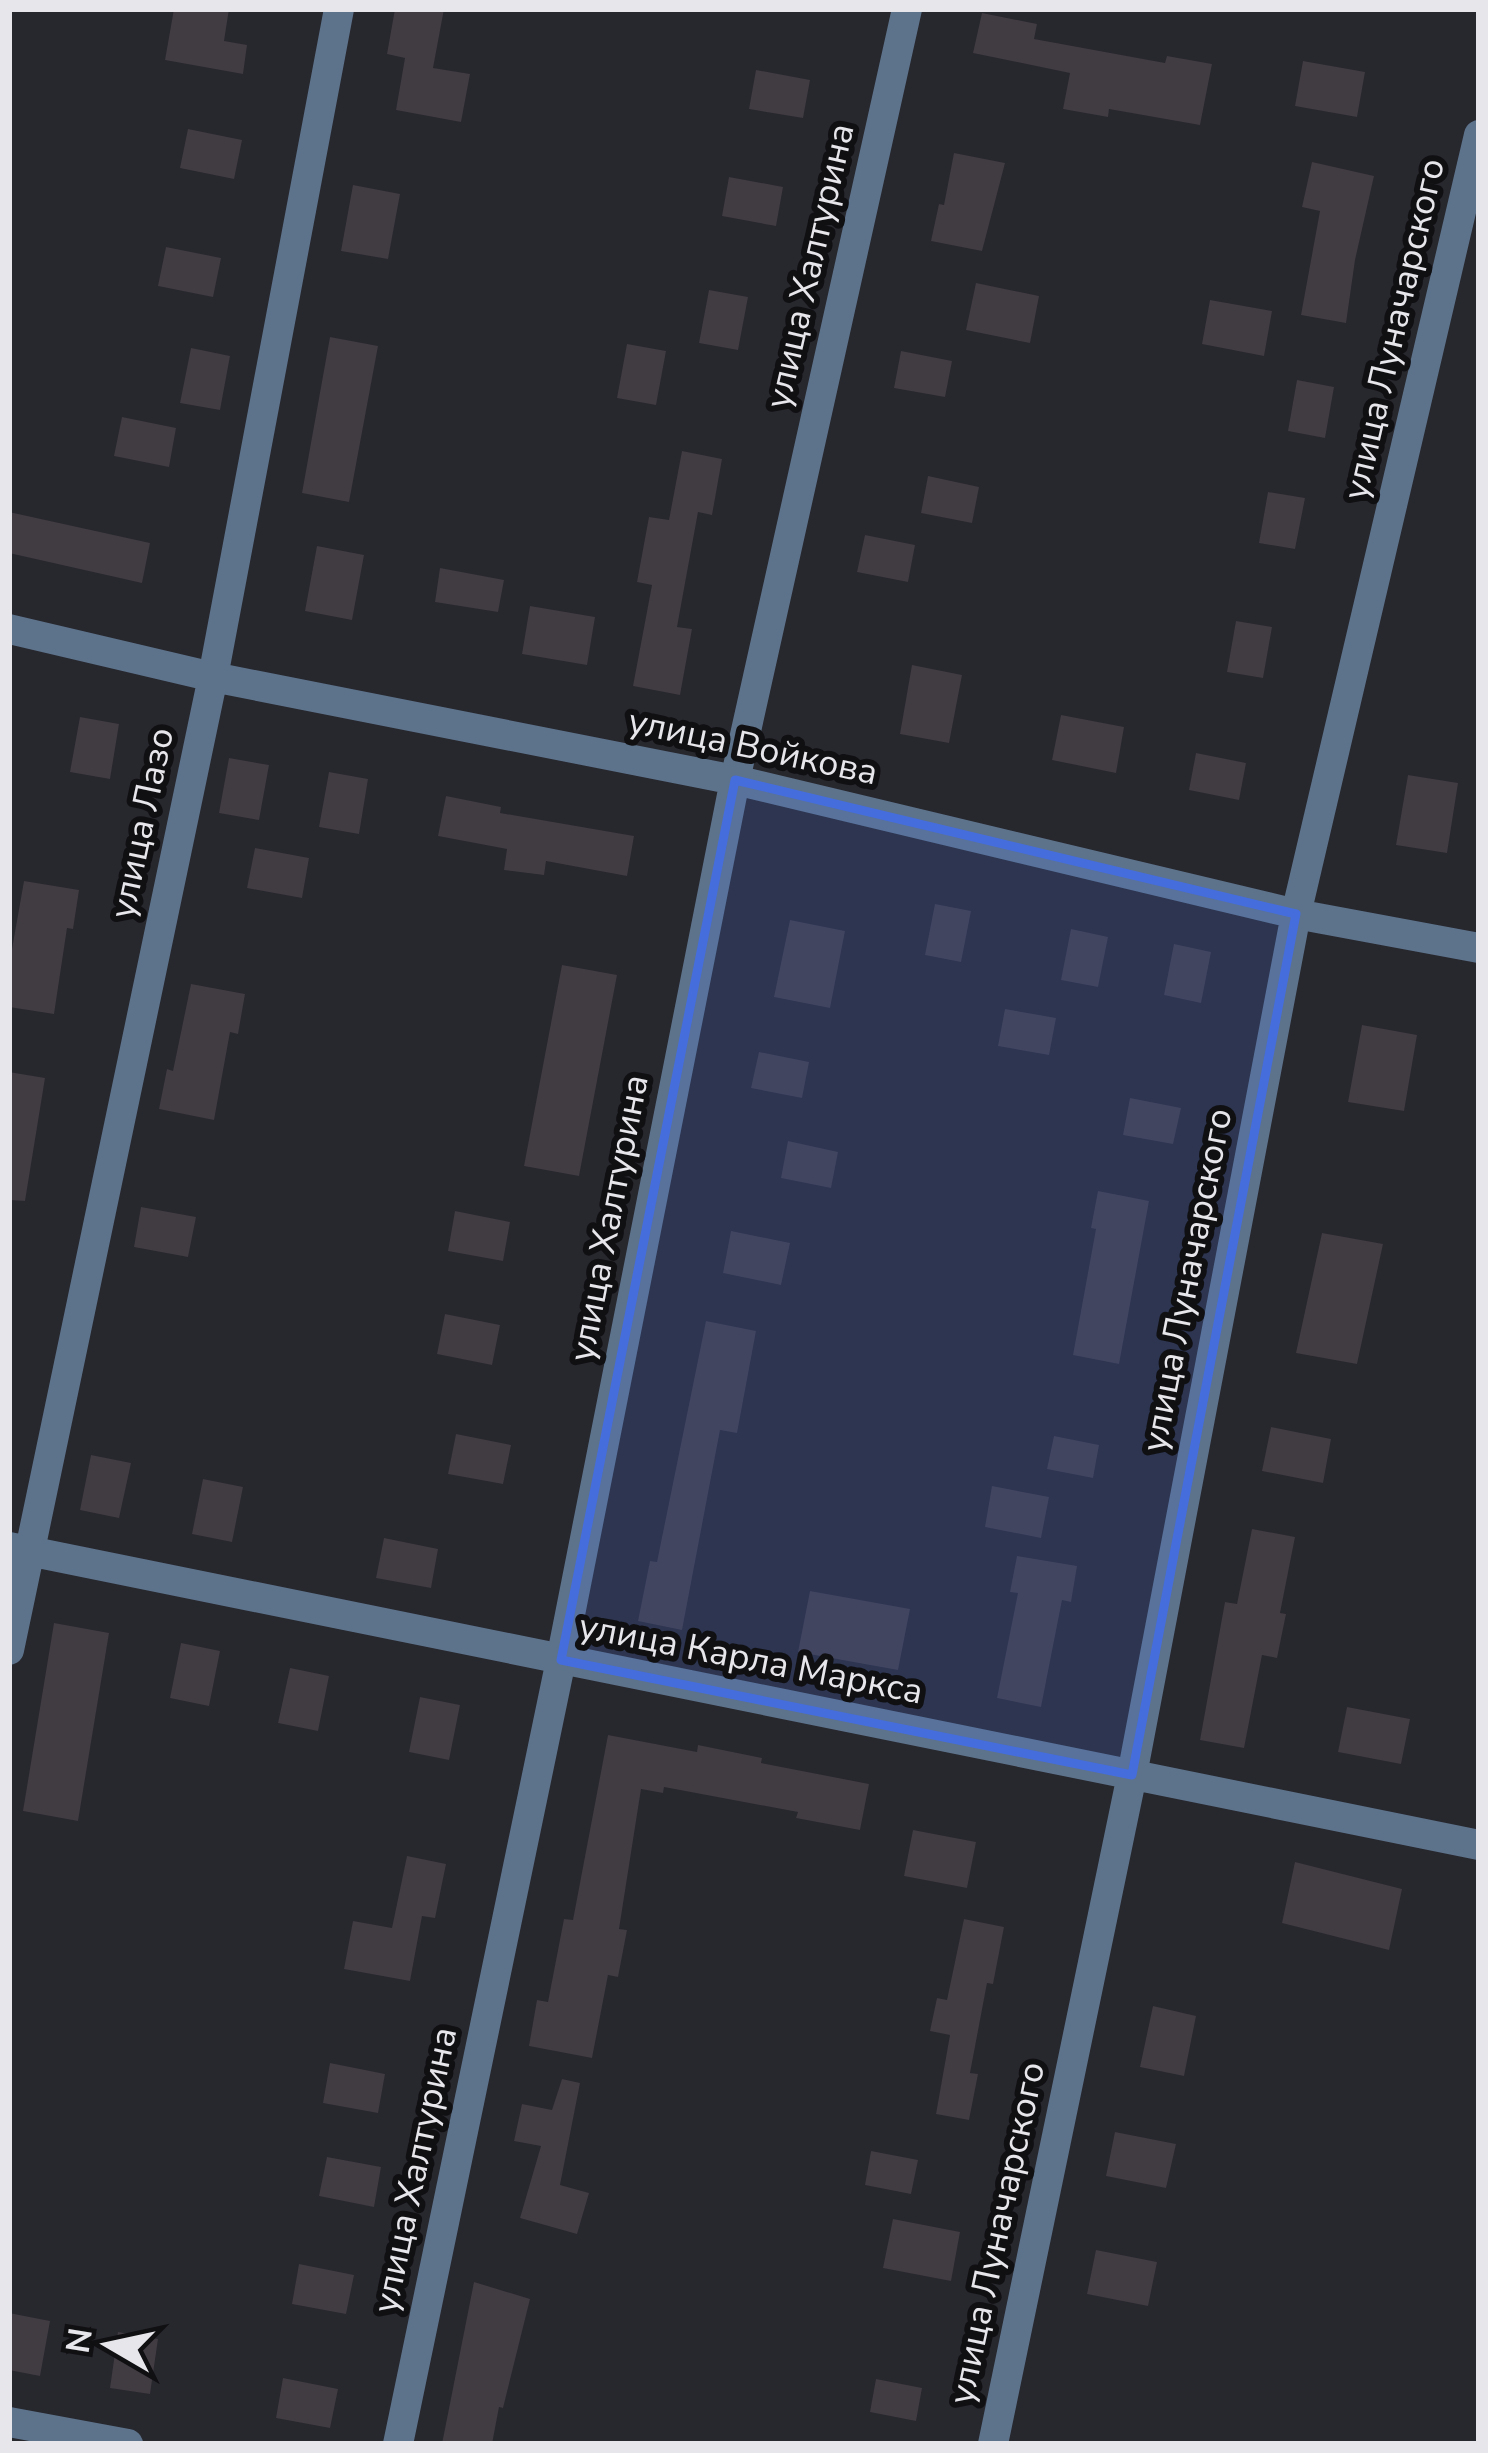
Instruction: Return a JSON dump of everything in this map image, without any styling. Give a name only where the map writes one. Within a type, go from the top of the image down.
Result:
[{"type":"street","name":"улица Лазо","points":[[9,1651],[19,1548],[212,677],[339,9]]},
{"type":"street","name":"улица Халтурина","points":[[398,2444],[561,1660],[735,780],[907,9]]},
{"type":"street","name":"улица Луначарского","points":[[993,2444],[1132,1775],[1297,914],[1479,136]]},
{"type":"street","name":"улица Войкова","points":[[9,629],[212,677],[735,780],[1297,914],[1479,948]]},
{"type":"street","name":"улица Карла Маркса","points":[[19,1548],[1479,1845]]},
{"type":"street","points":[[9,2422],[128,2444]]},
{"type":"highlighted area","points":[[735,780],[1296,914],[1132,1775],[561,1660]]},
{"type":"building","points":[[174,9],[229,9],[224,41],[247,45],[243,74],[165,60]]},
{"type":"building","points":[[395,9],[444,9],[433,68],[470,74],[461,122],[396,110],[405,58],[387,54]]},
{"type":"building","points":[[982,13],[1037,24],[1034,39],[1165,63],[1167,56],[1212,64],[1200,125],[1109,109],[1108,117],[1063,109],[1070,73],[973,53]]},
{"type":"building","points":[[1303,61],[1365,72],[1357,117],[1295,106]]},
{"type":"building","points":[[756,70],[810,80],[803,118],[749,109]]},
{"type":"building","points":[[188,129],[242,140],[234,179],[180,168]]},
{"type":"building","points":[[954,153],[1005,163],[982,251],[931,241]]},
{"type":"building","points":[[1312,162],[1374,176],[1346,323],[1301,315],[1320,211],[1302,207]]},
{"type":"building","points":[[729,177],[783,187],[776,226],[722,216]]},
{"type":"building","points":[[353,185],[400,194],[388,259],[341,251]]},
{"type":"building","points":[[166,247],[221,258],[213,297],[158,286]]},
{"type":"building","points":[[976,283],[1039,296],[1030,343],[966,330]]},
{"type":"building","points":[[709,290],[748,297],[738,350],[699,343]]},
{"type":"building","points":[[1210,300],[1272,311],[1264,356],[1202,344]]},
{"type":"building","points":[[330,337],[378,346],[349,502],[302,493]]},
{"type":"building","points":[[627,344],[666,351],[656,405],[617,398]]},
{"type":"building","points":[[191,348],[230,356],[220,410],[180,403]]},
{"type":"building","points":[[901,351],[952,361],[945,397],[894,388]]},
{"type":"building","points":[[1297,380],[1334,387],[1325,438],[1288,431]]},
{"type":"building","points":[[122,417],[176,428],[169,467],[114,456]]},
{"type":"building","points":[[682,451],[722,459],[712,515],[698,512],[677,627],[692,629],[680,695],[633,686],[652,585],[637,582],[649,517],[669,520]]},
{"type":"building","points":[[928,476],[979,487],[972,523],[921,513]]},
{"type":"building","points":[[1268,492],[1305,498],[1295,549],[1259,543]]},
{"type":"building","points":[[9,512],[150,543],[142,583],[9,553]]},
{"type":"building","points":[[865,535],[915,545],[908,582],[857,572]]},
{"type":"building","points":[[317,546],[364,555],[352,620],[305,611]]},
{"type":"building","points":[[440,568],[504,580],[498,612],[435,602]]},
{"type":"building","points":[[530,606],[595,617],[587,665],[522,654]]},
{"type":"building","points":[[1236,621],[1272,627],[1263,678],[1227,672]]},
{"type":"building","points":[[912,665],[962,675],[949,743],[900,734]]},
{"type":"building","points":[[1061,715],[1124,727],[1116,773],[1052,760]]},
{"type":"building","points":[[80,717],[119,724],[110,779],[70,772]]},
{"type":"building","points":[[1196,753],[1246,763],[1239,800],[1189,790]]},
{"type":"building","points":[[229,758],[269,765],[259,820],[219,813]]},
{"type":"building","points":[[329,772],[368,779],[359,834],[319,827]]},
{"type":"building","points":[[1408,775],[1458,783],[1447,853],[1396,845]]},
{"type":"building","points":[[446,796],[501,807],[500,813],[634,836],[627,876],[546,861],[544,875],[504,870],[507,849],[438,836]]},
{"type":"building","points":[[255,848],[309,858],[302,898],[247,888]]},
{"type":"building","points":[[24,881],[79,890],[73,929],[67,928],[54,1014],[9,1007],[9,966]]},
{"type":"building","points":[[935,904],[971,911],[961,962],[925,955]]},
{"type":"building","points":[[790,920],[845,931],[830,1008],[774,997]]},
{"type":"building","points":[[1071,929],[1108,937],[1098,987],[1061,980]]},
{"type":"building","points":[[1174,944],[1211,952],[1201,1003],[1164,995]]},
{"type":"building","points":[[562,965],[617,975],[579,1176],[524,1166]]},
{"type":"building","points":[[191,984],[245,994],[238,1034],[230,1032],[214,1120],[159,1109],[167,1069],[173,1071]]},
{"type":"building","points":[[1005,1009],[1056,1018],[1049,1055],[998,1046]]},
{"type":"building","points":[[1362,1025],[1417,1035],[1404,1111],[1348,1102]]},
{"type":"building","points":[[759,1052],[809,1062],[802,1098],[751,1088]]},
{"type":"building","points":[[9,1072],[45,1078],[25,1201],[9,1200]]},
{"type":"building","points":[[1130,1098],[1181,1108],[1173,1144],[1123,1135]]},
{"type":"building","points":[[788,1141],[838,1152],[831,1188],[781,1178]]},
{"type":"building","points":[[1098,1191],[1149,1201],[1119,1364],[1073,1355],[1096,1229],[1091,1228]]},
{"type":"building","points":[[141,1207],[196,1217],[188,1257],[134,1247]]},
{"type":"building","points":[[455,1211],[510,1222],[503,1261],[448,1251]]},
{"type":"building","points":[[731,1231],[790,1243],[781,1285],[723,1273]]},
{"type":"building","points":[[1322,1233],[1383,1244],[1357,1364],[1296,1353]]},
{"type":"building","points":[[445,1314],[500,1325],[492,1365],[437,1354]]},
{"type":"building","points":[[706,1321],[756,1331],[737,1433],[720,1430],[682,1630],[638,1621],[650,1561],[657,1562]]},
{"type":"building","points":[[1271,1427],[1331,1439],[1323,1483],[1262,1471]]},
{"type":"building","points":[[456,1434],[511,1445],[503,1484],[448,1474]]},
{"type":"building","points":[[1054,1436],[1099,1445],[1093,1478],[1047,1469]]},
{"type":"building","points":[[91,1455],[131,1463],[119,1518],[80,1510]]},
{"type":"building","points":[[203,1479],[243,1487],[232,1542],[192,1534]]},
{"type":"building","points":[[992,1486],[1049,1497],[1041,1538],[985,1527]]},
{"type":"building","points":[[1252,1529],[1295,1537],[1280,1613],[1286,1614],[1277,1658],[1262,1655],[1244,1748],[1200,1740],[1225,1602],[1237,1604]]},
{"type":"building","points":[[384,1538],[438,1549],[431,1588],[376,1578]]},
{"type":"building","points":[[1017,1556],[1077,1566],[1071,1602],[1062,1600],[1041,1707],[997,1698],[1018,1593],[1010,1592]]},
{"type":"building","points":[[810,1591],[910,1609],[898,1670],[798,1652]]},
{"type":"building","points":[[54,1623],[109,1633],[78,1821],[23,1811]]},
{"type":"building","points":[[181,1643],[220,1651],[209,1706],[170,1698]]},
{"type":"building","points":[[290,1668],[329,1676],[318,1731],[278,1723]]},
{"type":"building","points":[[420,1697],[460,1705],[449,1760],[409,1752]]},
{"type":"building","points":[[1347,1707],[1410,1719],[1401,1764],[1338,1752]]},
{"type":"building","points":[[608,1735],[697,1752],[698,1745],[869,1784],[860,1830],[796,1818],[798,1812],[664,1787],[663,1793],[641,1789],[619,1929],[627,1930],[618,1977],[608,1975],[592,2058],[529,2046],[537,2000],[548,2002],[564,1919],[573,1920]]},
{"type":"building","points":[[913,1830],[976,1842],[967,1888],[904,1876]]},
{"type":"building","points":[[407,1856],[446,1864],[435,1918],[422,1916],[410,1981],[344,1969],[353,1921],[392,1928]]},
{"type":"building","points":[[1295,1862],[1402,1889],[1389,1950],[1282,1923]]},
{"type":"building","points":[[964,1919],[1004,1927],[993,1984],[987,1983],[970,2073],[978,2074],[969,2120],[936,2114],[950,2035],[930,2031],[937,1998],[947,2000]]},
{"type":"building","points":[[1153,2006],[1196,2016],[1184,2076],[1140,2067]]},
{"type":"building","points":[[330,2063],[385,2074],[378,2113],[323,2103]]},
{"type":"building","points":[[562,2079],[580,2083],[560,2185],[589,2193],[577,2234],[520,2218],[541,2146],[514,2141],[522,2104],[552,2110]]},
{"type":"building","points":[[1115,2132],[1176,2144],[1166,2188],[1106,2176]]},
{"type":"building","points":[[871,2151],[918,2160],[911,2194],[865,2185]]},
{"type":"building","points":[[327,2157],[381,2167],[374,2207],[319,2196]]},
{"type":"building","points":[[893,2219],[960,2232],[951,2281],[883,2268]]},
{"type":"building","points":[[1096,2250],[1157,2262],[1148,2306],[1087,2294]]},
{"type":"building","points":[[299,2264],[354,2275],[346,2314],[292,2304]]},
{"type":"building","points":[[474,2282],[530,2299],[492,2444],[442,2444]]},
{"type":"building","points":[[9,2313],[50,2321],[40,2376],[9,2370]]},
{"type":"building","points":[[118,2332],[158,2339],[150,2394],[110,2388]]},
{"type":"building","points":[[283,2378],[338,2389],[330,2428],[276,2418]]},
{"type":"building","points":[[876,2379],[922,2388],[916,2421],[870,2412]]}]
